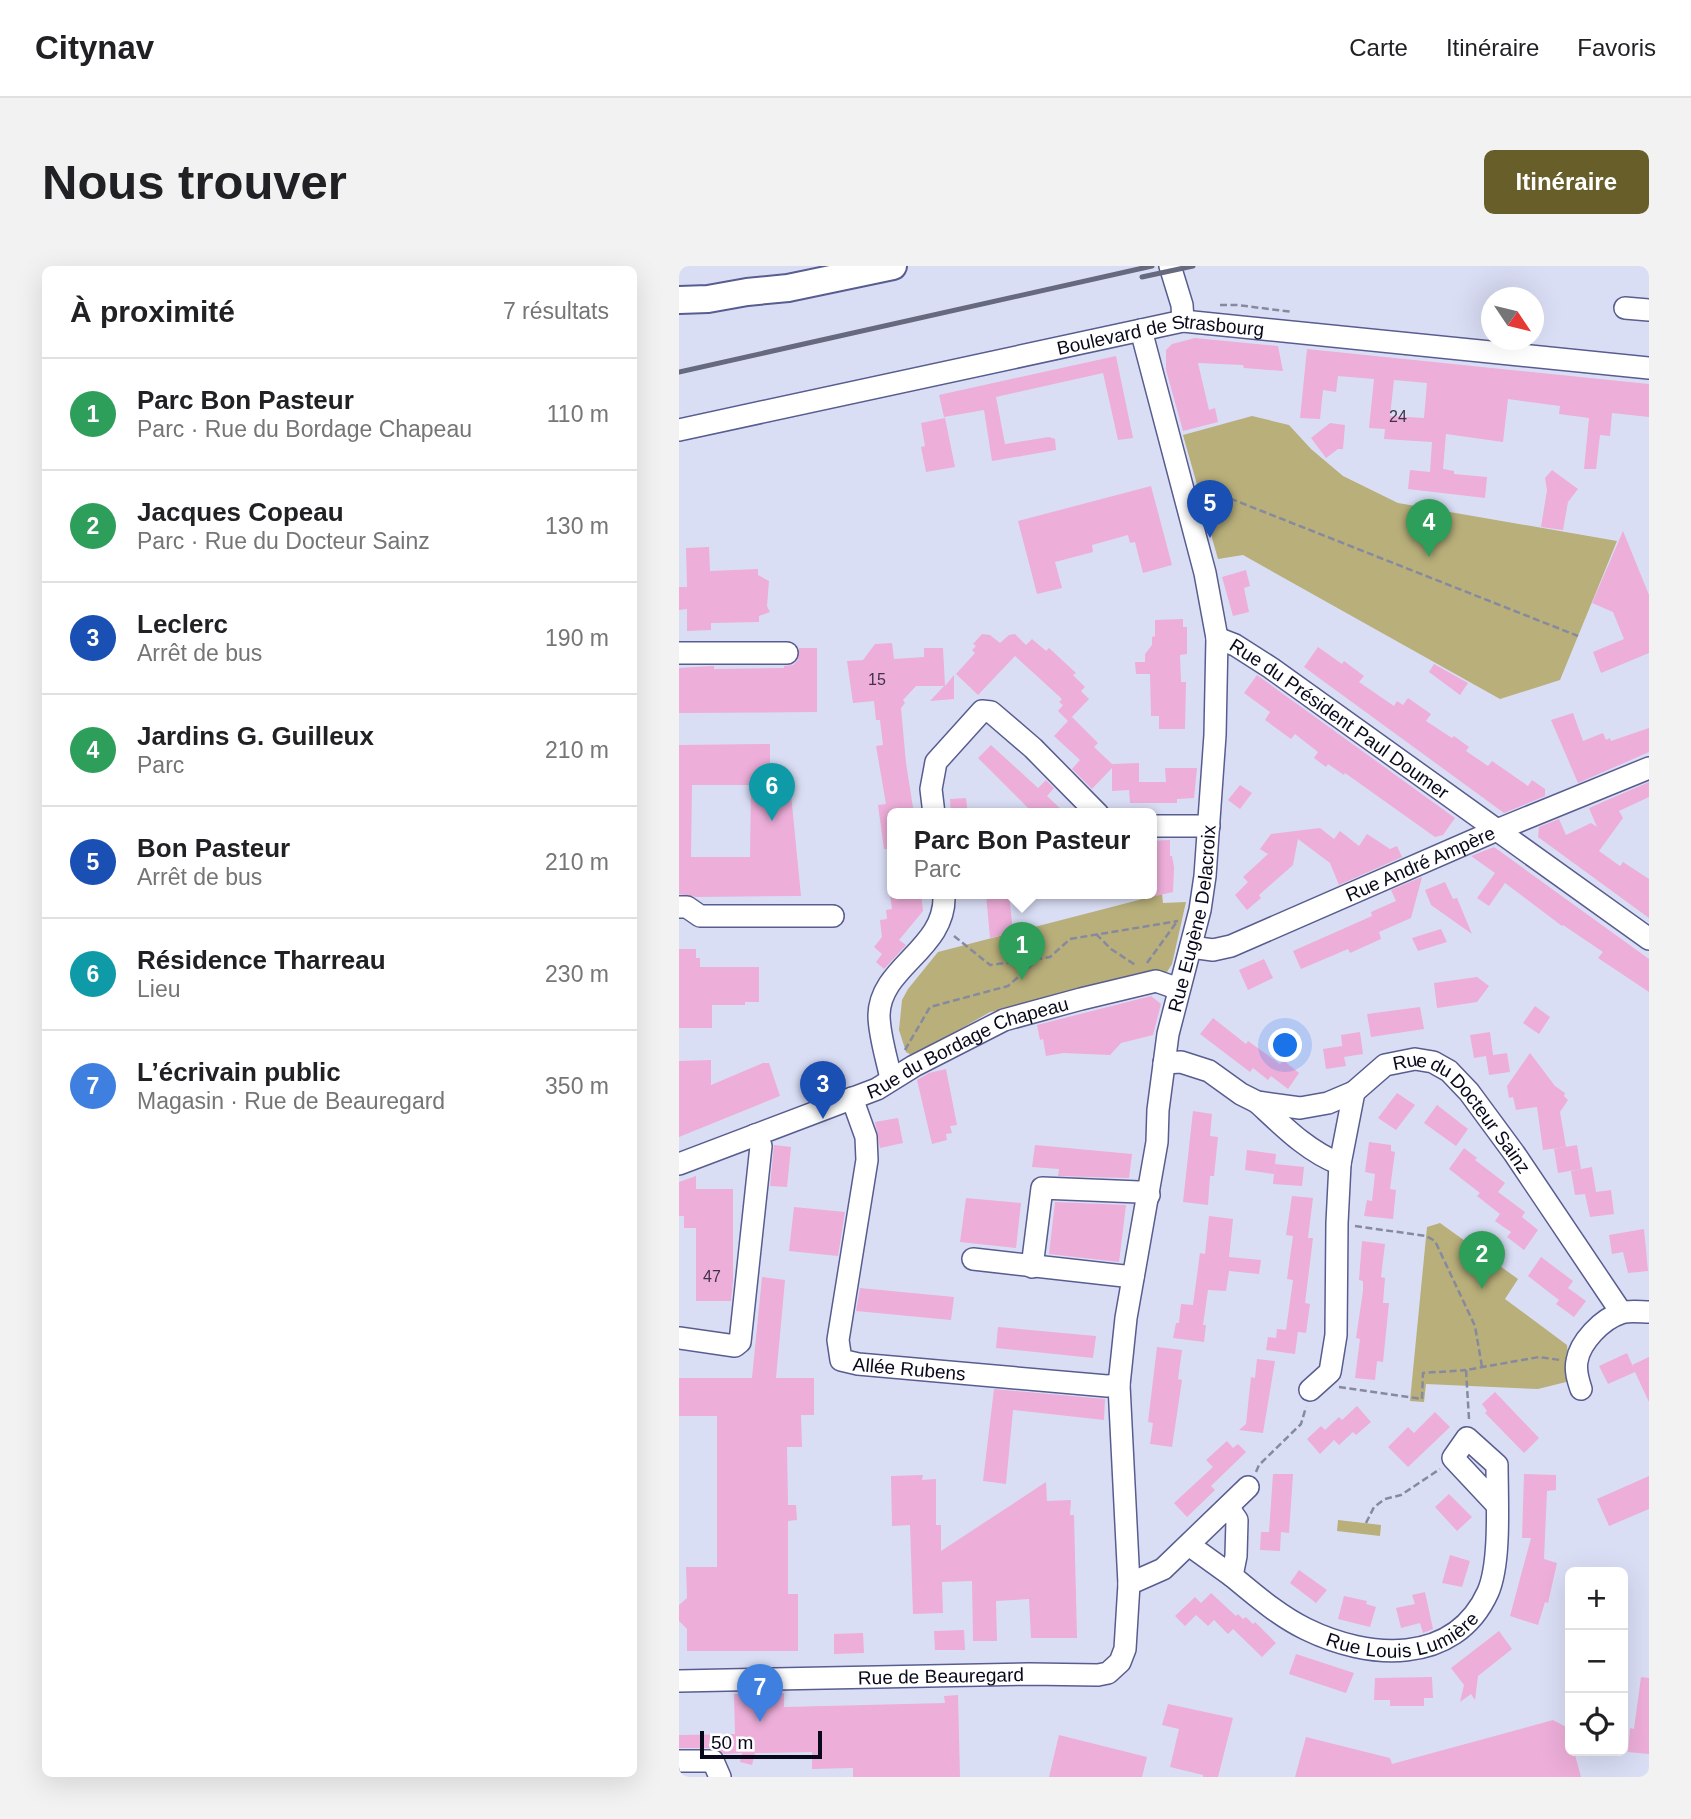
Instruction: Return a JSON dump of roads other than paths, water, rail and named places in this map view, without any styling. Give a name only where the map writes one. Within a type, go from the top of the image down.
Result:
[{"type":"main road","points":[[679,300],[708,299],[788,288],[893,266]]},
{"type":"main road","points":[[679,319],[753,303],[788,288]]},
{"type":"street","points":[[1170,266],[1182,305],[1183,321]]},
{"type":"street","points":[[1625,308],[1649,310]]},
{"type":"street","name":"Boulevard de Strasbourg","points":[[679,430],[1183,321],[1649,368]]},
{"type":"street","name":"Rue du Président Paul Doumer","points":[[1141,330],[1205,573],[1217,638],[1234,645],[1271,668],[1649,939]]},
{"type":"street","name":"Rue Eugène Delacroix","points":[[1129,1584],[1119,1385],[1126,1318],[1157,1142],[1158,1110],[1168,1034],[1191,947],[1188,919],[1205,876],[1215,735],[1217,638]]},
{"type":"street","points":[[679,653],[787,653]]},
{"type":"street","points":[[933,808],[931,789],[936,762],[982,711],[991,712],[1033,748],[1092,808]]},
{"type":"street","name":"Rue André Ampère","points":[[1191,947],[1213,950],[1231,946],[1497,830],[1649,768]]},
{"type":"street","points":[[1157,825],[1209,826]]},
{"type":"street","points":[[891,1077],[879,1015],[884,991],[940,924],[944,899]]},
{"type":"street","points":[[679,907],[687,907],[700,916],[833,916]]},
{"type":"street","name":"Rue du Bordage Chapeau","points":[[679,1164],[877,1089],[891,1077],[1003,1020],[1156,981],[1179,989]]},
{"type":"street","name":"Rue du Docteur Sainz","points":[[1164,1063],[1181,1062],[1201,1068],[1257,1102],[1300,1108],[1328,1103],[1354,1092],[1385,1065],[1415,1059],[1433,1062],[1449,1070],[1469,1092],[1514,1153],[1621,1312]]},
{"type":"street","points":[[1310,1390],[1330,1372],[1336,1335],[1337,1223],[1341,1164],[1354,1092]]},
{"type":"street","name":"Allée Rubens","points":[[852,1098],[866,1137],[867,1160],[838,1340],[841,1360],[858,1364],[1119,1385]]},
{"type":"street","points":[[1257,1102],[1292,1136],[1325,1158],[1341,1164]]},
{"type":"street","points":[[679,1338],[735,1346],[740,1342],[761,1146],[755,1135]]},
{"type":"street","points":[[1032,1267],[1042,1188],[1139,1192],[1149,1195]]},
{"type":"street","points":[[973,1259],[1133,1277]]},
{"type":"street","points":[[1581,1389],[1577,1360],[1587,1340],[1603,1324],[1621,1312],[1649,1312]]},
{"type":"street","name":"Rue Louis Lumière","points":[[1189,1545],[1305,1629],[1332,1640],[1377,1652],[1422,1647],[1444,1640],[1462,1627],[1488,1592],[1494,1569],[1497,1504],[1497,1465],[1468,1438],[1453,1458],[1497,1504]]},
{"type":"street","points":[[1129,1584],[1163,1569],[1248,1487]]},
{"type":"street","points":[[1228,1507],[1237,1520],[1236,1556],[1232,1576]]},
{"type":"street","name":"Rue de Beauregard","points":[[679,1681],[1108,1673],[1120,1662],[1125,1648],[1129,1584]]},
{"type":"street","points":[[679,1761],[713,1761],[720,1777]]},
{"type":"railway","points":[[679,372],[1152,266]]},
{"type":"railway","points":[[1142,277],[1193,266]]},
{"type":"place","name":"Bon Pasteur","points":[[1210,538]]},
{"type":"place","name":"Jardins G. Guilleux","points":[[1429,557]]},
{"type":"place","name":"Résidence Tharreau","points":[[772,821]]},
{"type":"place","name":"Parc Bon Pasteur","points":[[1022,980]]},
{"type":"place","name":"Leclerc","points":[[823,1119]]},
{"type":"place","name":"Jacques Copeau","points":[[1482,1289]]},
{"type":"place","name":"L’écrivain public","points":[[760,1722]]}]
